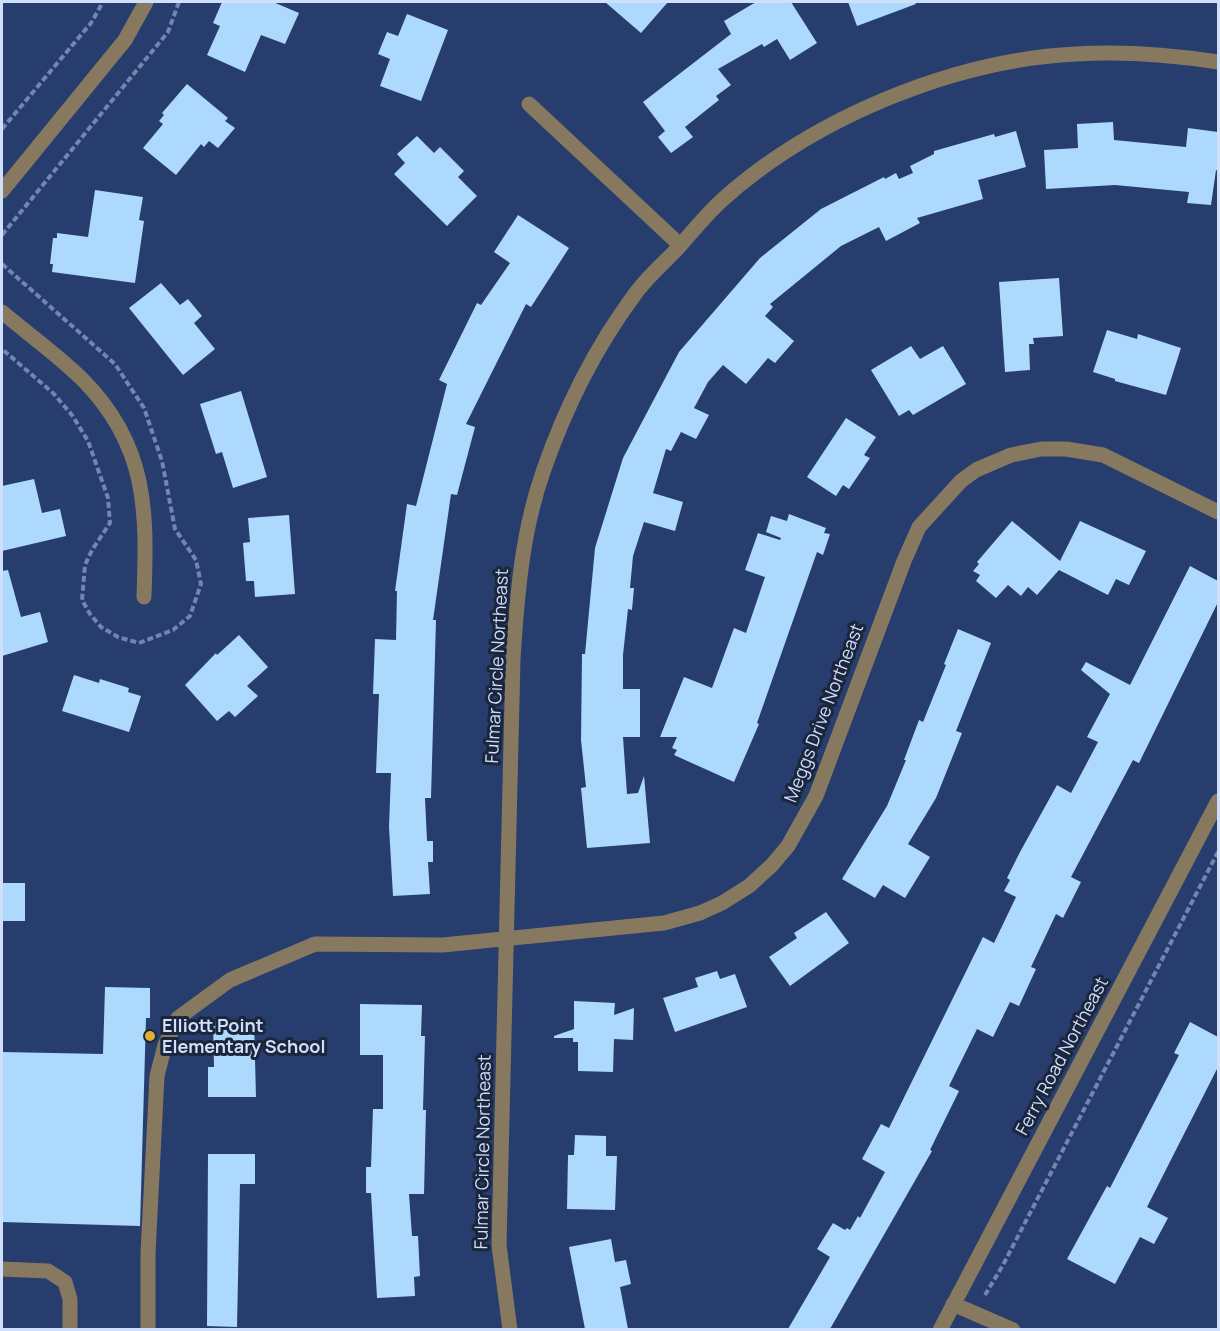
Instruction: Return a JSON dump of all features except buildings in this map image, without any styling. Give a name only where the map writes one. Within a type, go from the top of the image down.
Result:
[{"type":"street","points":[[2,191],[125,40],[147,2]]},
{"type":"street","name":"Fulmar Circle Northeast","points":[[510,1329],[499,1245],[517,590],[529,522],[542,474],[569,404],[596,354],[637,291],[721,201],[783,153],[848,116],[918,87],[978,69],[1039,57],[1077,54],[1183,56],[1218,62]]},
{"type":"street","points":[[529,104],[680,245]]},
{"type":"street","points":[[2,312],[82,378],[114,417],[133,455],[145,512],[144,597]]},
{"type":"street","name":"Meggs Drive Northeast","points":[[148,1329],[148,1253],[157,1076],[165,1045],[178,1018],[230,980],[315,944],[330,942],[443,945],[673,921],[723,903],[749,886],[772,865],[788,846],[816,796],[904,561],[919,527],[961,481],[976,470],[1011,455],[1041,449],[1066,449],[1103,455],[1218,512]]},
{"type":"street","name":"Ferry Road Northeast","points":[[940,1329],[1218,801]]},
{"type":"street","points":[[2,1269],[48,1271],[65,1282],[70,1299],[70,1329]]},
{"type":"street","points":[[953,1304],[1013,1329]]},
{"type":"path","points":[[2,129],[91,23],[103,2]]},
{"type":"path","points":[[2,235],[168,32],[179,2]]},
{"type":"path","points":[[2,264],[115,364],[144,408],[162,461],[175,528],[196,560],[201,584],[189,616],[173,630],[139,643],[118,637],[100,627],[90,614],[82,600],[85,565],[92,549],[110,523],[108,498],[88,441],[72,415],[53,393],[2,349]]},
{"type":"path","points":[[975,1313],[1003,1265],[1218,852]]},
{"type":"place","name":"Elliott Point Elementary School","points":[[150,1036]]}]
